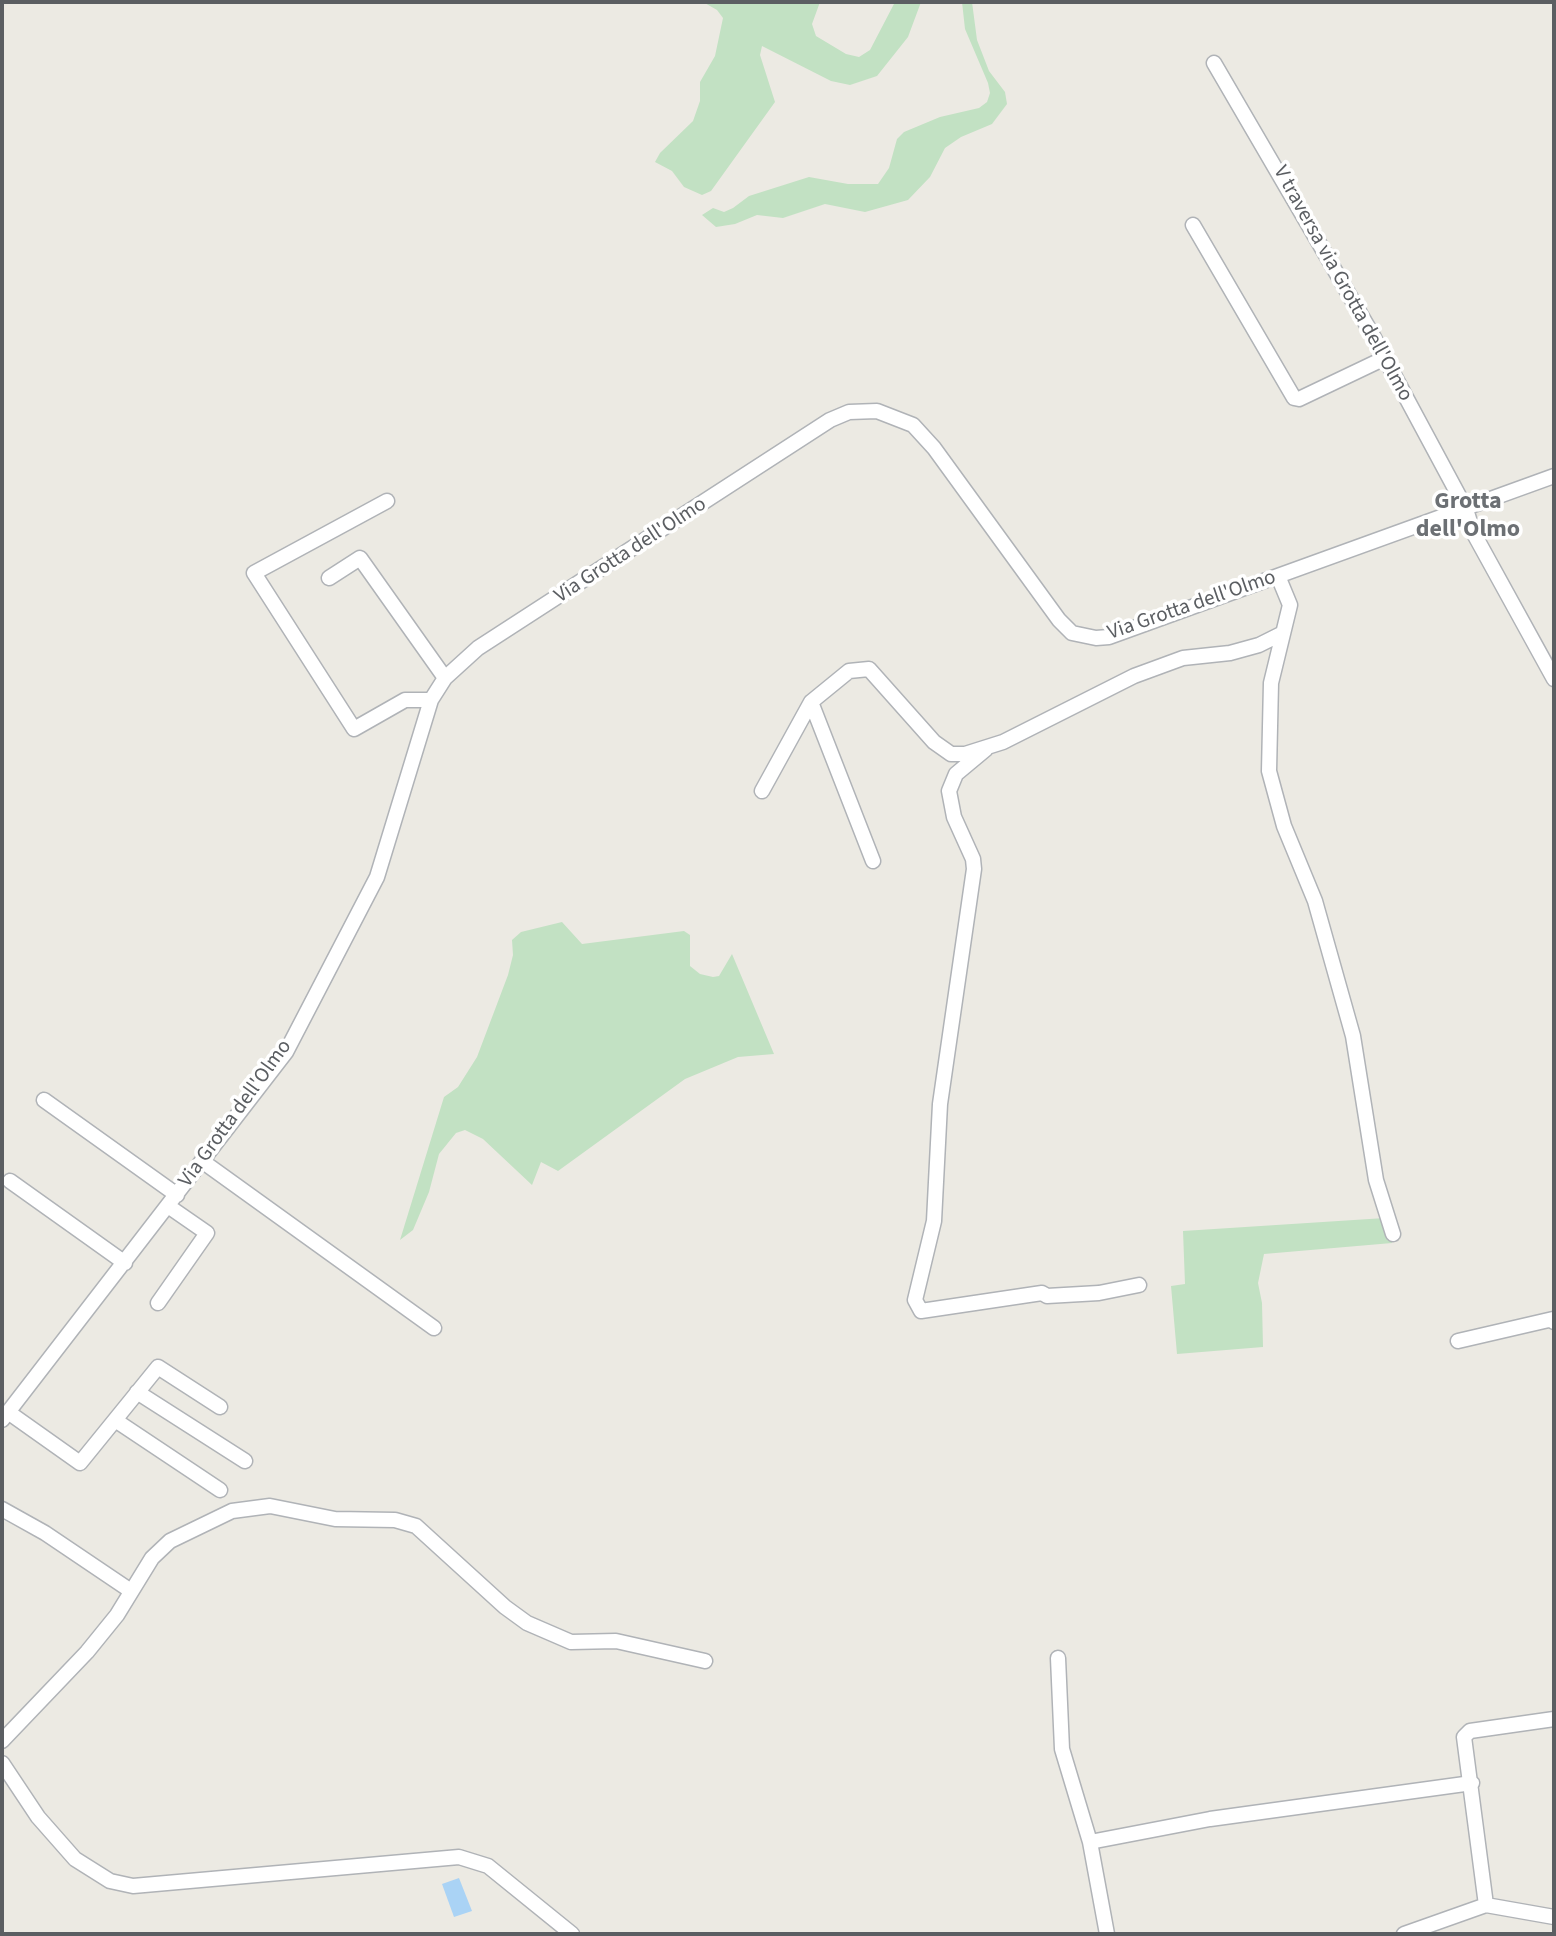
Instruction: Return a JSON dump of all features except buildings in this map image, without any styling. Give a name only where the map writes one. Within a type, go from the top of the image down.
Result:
[{"type":"street","name":"V traversa via Grotta dell'Olmo","points":[[1214,62],[1385,358],[1466,509],[1473,532],[1554,679]]},
{"type":"street","points":[[1194,225],[1294,398],[1300,399],[1385,358]]},
{"type":"street","name":"Via Grotta dell'Olmo","points":[[5,1416],[286,1052],[377,877],[430,701],[445,677],[478,648],[830,420],[849,412],[889,414],[902,419],[922,434],[1059,620],[1072,633],[1109,637],[1554,476]]},
{"type":"street","points":[[387,502],[254,573],[354,729],[405,700],[430,701]]},
{"type":"street","points":[[329,578],[360,558],[445,677]]},
{"type":"street","points":[[1278,576],[1290,605],[1271,683],[1268,736],[1271,782],[1284,826],[1315,901],[1353,1036],[1376,1180],[1393,1234]]},
{"type":"street","points":[[1139,1285],[1099,1293],[1047,1296],[1042,1293],[922,1311],[915,1300],[934,1221],[940,1104],[974,869],[973,859],[954,817],[949,791],[956,774],[986,749],[1134,676],[1184,658],[1230,653],[1259,645],[1281,634]]},
{"type":"street","points":[[762,791],[811,702],[849,671],[869,668],[934,742],[951,754],[986,749]]},
{"type":"street","points":[[811,702],[873,861]]},
{"type":"street","points":[[44,1100],[172,1200],[207,1233],[158,1303]]},
{"type":"street","points":[[202,1161],[433,1328]]},
{"type":"street","points":[[10,1181],[125,1263]]},
{"type":"street","points":[[1458,1341],[1553,1319],[1554,1322]]},
{"type":"street","points":[[5,1416],[80,1462],[158,1367],[220,1407]]},
{"type":"street","points":[[137,1392],[245,1461]]},
{"type":"street","points":[[115,1420],[220,1490]]},
{"type":"street","points":[[2,1741],[87,1652],[117,1615],[152,1558],[170,1541],[232,1511],[270,1506],[335,1519],[396,1520],[416,1526],[505,1607],[527,1623],[571,1642],[616,1641],[705,1661]]},
{"type":"street","points":[[2,1509],[46,1533],[131,1591]]},
{"type":"street","points":[[1058,1658],[1062,1749],[1090,1842],[1107,1934]]},
{"type":"street","points":[[1486,1905],[1466,1733],[1554,1719]]},
{"type":"street","points":[[2,1763],[38,1817],[75,1859],[110,1881],[133,1886],[459,1857],[488,1866],[572,1934]]},
{"type":"street","points":[[1090,1842],[1210,1819],[1472,1783]]},
{"type":"street","points":[[1404,1934],[1486,1905],[1554,1917]]},
{"type":"green space","points":[[703,2],[820,2],[812,24],[816,36],[846,54],[859,57],[870,50],[895,2],[921,2],[908,37],[877,76],[850,85],[831,81],[762,46],[760,55],[775,102],[711,191],[702,195],[684,187],[672,171],[655,162],[660,153],[693,121],[700,101],[700,82],[715,56],[723,18],[717,10]]},
{"type":"green space","points":[[962,2],[972,2],[977,40],[989,71],[1005,92],[1007,104],[992,124],[961,137],[945,148],[930,177],[908,200],[865,212],[825,204],[783,218],[757,215],[735,224],[716,227],[702,215],[713,208],[724,212],[749,196],[809,177],[848,184],[878,184],[889,168],[897,139],[904,132],[940,117],[979,108],[987,102],[990,93],[988,83],[965,29]]},
{"type":"green space","points":[[562,922],[582,944],[684,931],[690,935],[690,966],[700,974],[713,977],[719,976],[732,954],[774,1054],[738,1057],[685,1079],[558,1171],[541,1162],[532,1185],[483,1139],[465,1130],[456,1133],[439,1154],[429,1192],[413,1230],[400,1240],[444,1097],[458,1087],[477,1057],[508,975],[513,955],[512,940],[521,932]]},
{"type":"green space","points":[[1385,1218],[1392,1243],[1264,1254],[1258,1283],[1262,1303],[1263,1347],[1177,1354],[1171,1286],[1185,1284],[1183,1231]]},
{"type":"water","points":[[459,1878],[472,1911],[454,1917],[442,1884]]},
{"type":"district","name":"Grotta dell'Olmo","points":[[1468,517]]}]
